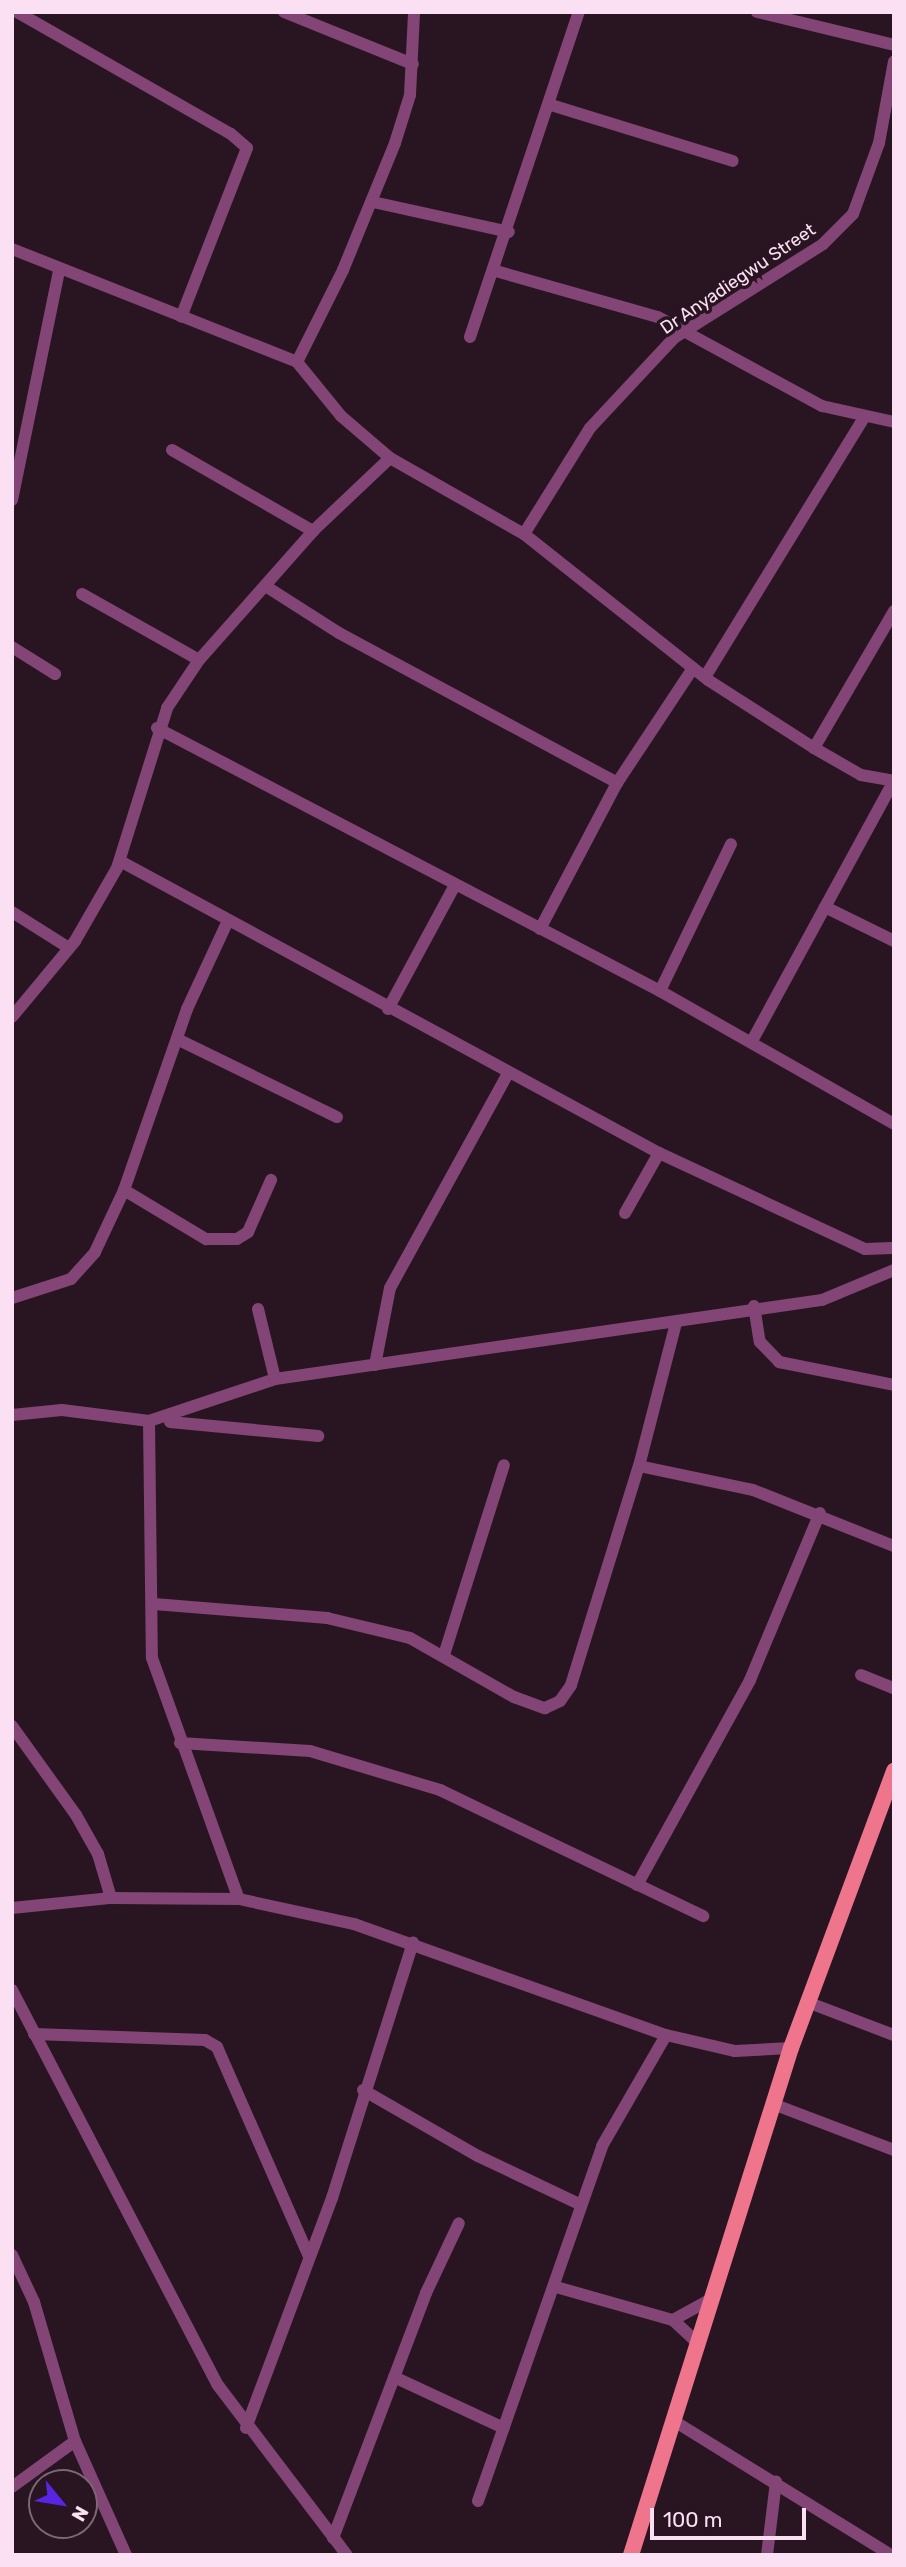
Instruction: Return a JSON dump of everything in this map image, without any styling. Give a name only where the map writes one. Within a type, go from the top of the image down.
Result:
[{"type":"main road","points":[[631,2555],[791,2048],[894,1771]]},
{"type":"street","points":[[17,12],[231,134],[247,148],[181,317]]},
{"type":"street","points":[[284,12],[413,64]]},
{"type":"street","points":[[297,362],[373,202],[410,95],[414,12]]},
{"type":"street","points":[[470,337],[496,271],[579,12]]},
{"type":"street","points":[[757,12],[894,45]]},
{"type":"street","name":"Dr Anyadiegwu Street","points":[[524,534],[590,428],[683,332],[823,244],[853,214],[879,143],[894,61]]},
{"type":"street","points":[[551,105],[733,161]]},
{"type":"street","points":[[373,202],[509,232]]},
{"type":"street","points":[[12,249],[60,271],[297,362],[341,416],[390,458],[524,534],[705,677],[814,748],[861,775],[894,781],[752,1041]]},
{"type":"street","points":[[12,500],[60,271]]},
{"type":"street","points":[[496,271],[658,317],[822,406],[894,422]]},
{"type":"street","points":[[705,677],[865,416]]},
{"type":"street","points":[[172,450],[313,531]]},
{"type":"street","points":[[12,1017],[69,948],[120,861],[157,728],[199,660],[267,587],[313,531],[390,458]]},
{"type":"street","points":[[267,587],[339,633],[617,783]]},
{"type":"street","points":[[82,594],[199,660]]},
{"type":"street","points":[[814,748],[894,611]]},
{"type":"street","points":[[12,647],[55,674]]},
{"type":"street","points":[[540,929],[617,783],[693,668]]},
{"type":"street","points":[[157,728],[660,991],[894,1124]]},
{"type":"street","points":[[660,991],[731,844]]},
{"type":"street","points":[[12,1415],[62,1410],[149,1421],[226,1399],[275,1379],[676,1322],[754,1306],[822,1300],[862,1287],[892,1270],[893,1247],[865,1249],[659,1153],[227,923],[120,861]]},
{"type":"street","points":[[388,1009],[455,885]]},
{"type":"street","points":[[825,907],[894,941]]},
{"type":"street","points":[[12,912],[69,948]]},
{"type":"street","points":[[12,1298],[71,1279],[86,1266],[124,1190],[177,1039],[227,923]]},
{"type":"street","points":[[177,1039],[337,1117]]},
{"type":"street","points":[[375,1365],[390,1288],[508,1073]]},
{"type":"street","points":[[625,1213],[659,1153]]},
{"type":"street","points":[[124,1190],[206,1239],[237,1240],[248,1232],[271,1181]]},
{"type":"street","points":[[754,1306],[760,1342],[779,1362],[894,1385]]},
{"type":"street","points":[[258,1309],[275,1379]]},
{"type":"street","points":[[154,1604],[327,1618],[410,1638],[514,1697],[545,1708],[560,1701],[571,1685],[639,1466],[676,1322]]},
{"type":"street","points":[[223,1424],[226,1399]]},
{"type":"street","points":[[149,1421],[154,1604],[152,1658],[180,1743],[231,1866],[239,1899]]},
{"type":"street","points":[[170,1422],[223,1424],[318,1436]]},
{"type":"street","points":[[444,1655],[505,1465]]},
{"type":"street","points":[[639,1466],[753,1490],[820,1513],[894,1546]]},
{"type":"street","points":[[637,1885],[750,1680],[820,1513]]},
{"type":"street","points":[[861,1675],[894,1688]]},
{"type":"street","points":[[12,1726],[76,1815],[98,1854],[111,1898]]},
{"type":"street","points":[[180,1743],[310,1751],[379,1770],[502,1815],[703,1916]]},
{"type":"street","points":[[12,1908],[111,1898],[239,1899],[413,1943],[666,2035],[735,2051],[791,2048]]},
{"type":"street","points":[[246,2428],[309,2257],[413,1943]]},
{"type":"street","points":[[12,1990],[164,2286],[246,2428],[347,2555]]},
{"type":"street","points":[[807,2002],[894,2035]]},
{"type":"street","points":[[34,2034],[205,2040],[217,2047],[309,2257]]},
{"type":"street","points":[[478,2501],[556,2287],[581,2205],[614,2120],[666,2035]]},
{"type":"street","points":[[363,2090],[478,2156],[581,2205]]},
{"type":"street","points":[[773,2104],[894,2150]]},
{"type":"street","points":[[333,2538],[394,2377],[459,2223]]},
{"type":"street","points":[[12,2255],[34,2302],[75,2441],[126,2555]]},
{"type":"street","points":[[556,2287],[673,2320],[697,2342]]},
{"type":"street","points":[[673,2320],[711,2299]]},
{"type":"street","points":[[394,2377],[504,2428]]},
{"type":"street","points":[[674,2421],[891,2555]]},
{"type":"street","points":[[12,2487],[75,2441]]},
{"type":"street","points":[[767,2555],[776,2482]]}]
